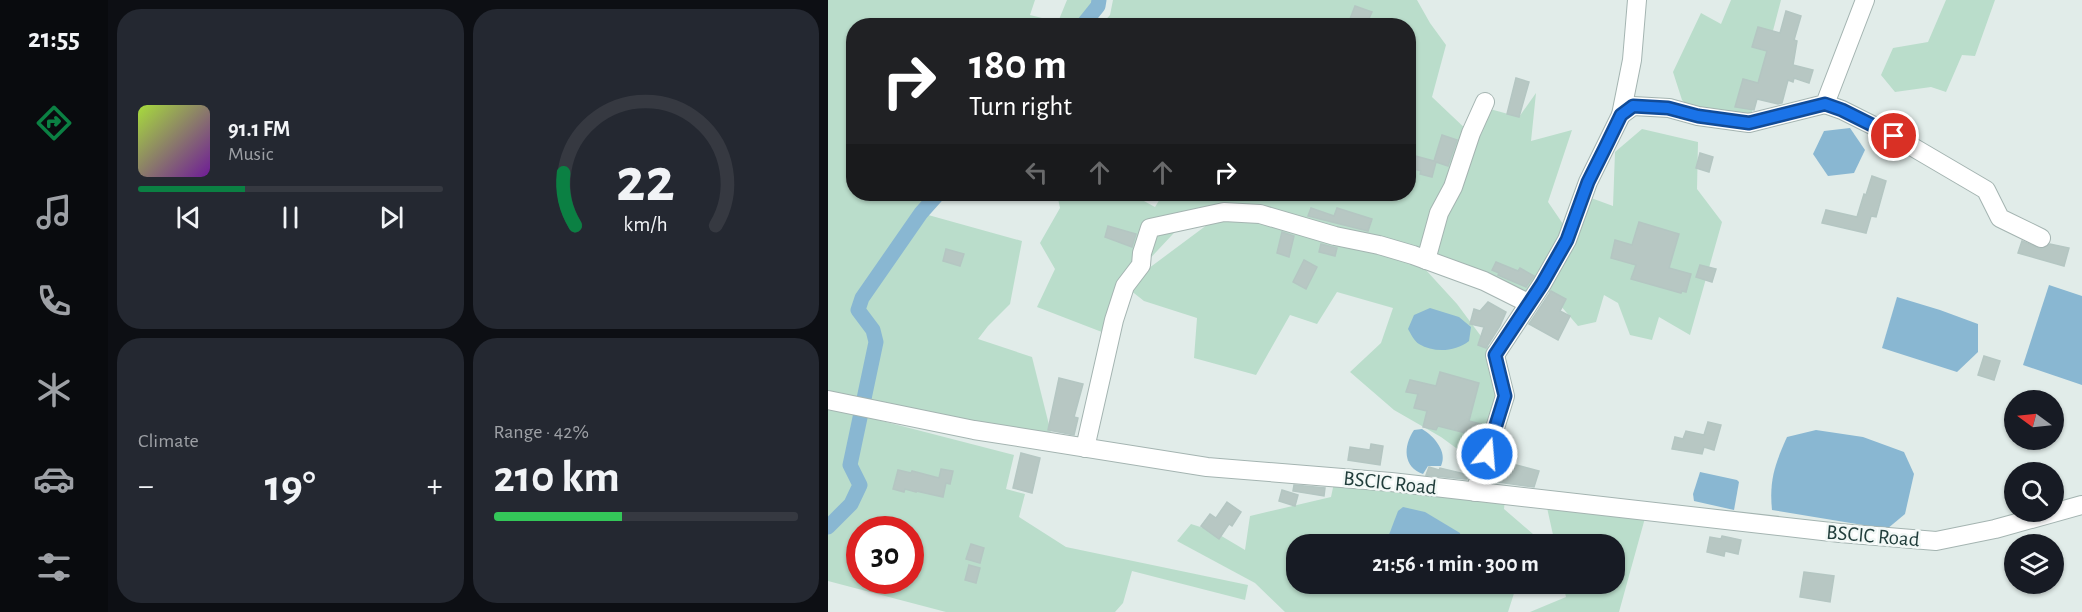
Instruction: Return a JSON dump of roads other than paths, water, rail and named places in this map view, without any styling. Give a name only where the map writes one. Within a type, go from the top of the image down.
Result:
[{"type":"street","points":[[1475,492],[1505,396],[1495,355],[1567,240],[1588,182],[1621,115],[1632,60],[1637,0]]},
{"type":"street","points":[[1825,104],[1865,0]]},
{"type":"street","points":[[1426,260],[1439,213],[1452,187],[1471,133],[1485,102]]},
{"type":"street","points":[[1621,115],[1633,106],[1668,108],[1698,116],[1749,123],[1825,104],[1894,136],[1986,190],[2000,218],[2041,238]]},
{"type":"street","points":[[1085,448],[1114,320],[1125,286],[1142,265],[1142,253],[1150,228],[1224,212],[1260,214],[1335,236],[1379,245],[1426,260],[1484,281],[1528,303]]},
{"type":"street","name":"BSCIC Road","points":[[828,400],[974,430],[1207,467],[1391,482],[1840,534],[1936,541],[1995,529],[2082,505]]},
{"type":"water","points":[[1850,128],[1865,150],[1854,173],[1828,176],[1813,154],[1824,131]]},
{"type":"water","points":[[2049,285],[2082,296],[2082,385],[2023,365]]},
{"type":"water","points":[[1897,297],[1978,324],[1978,352],[1957,372],[1882,348]]},
{"type":"water","points":[[1430,308],[1459,317],[1471,327],[1469,341],[1444,350],[1431,349],[1417,343],[1408,329],[1414,315]]},
{"type":"water","points":[[1422,429],[1435,440],[1443,455],[1441,466],[1428,466],[1423,474],[1416,471],[1408,461],[1407,455],[1410,436],[1414,430]]},
{"type":"water","points":[[1816,430],[1863,437],[1904,452],[1914,474],[1905,514],[1887,529],[1772,510],[1771,490],[1774,472],[1787,437]]},
{"type":"water","points":[[1700,472],[1739,482],[1734,510],[1694,501],[1693,494]]},
{"type":"water","points":[[1403,507],[1425,512],[1460,534],[1389,534],[1398,511]]},
{"type":"waterway","points":[[1088,18],[1098,6],[1099,0]]},
{"type":"waterway","points":[[828,527],[851,504],[860,485],[850,465],[876,342],[873,330],[858,310],[862,298],[932,201]]}]
